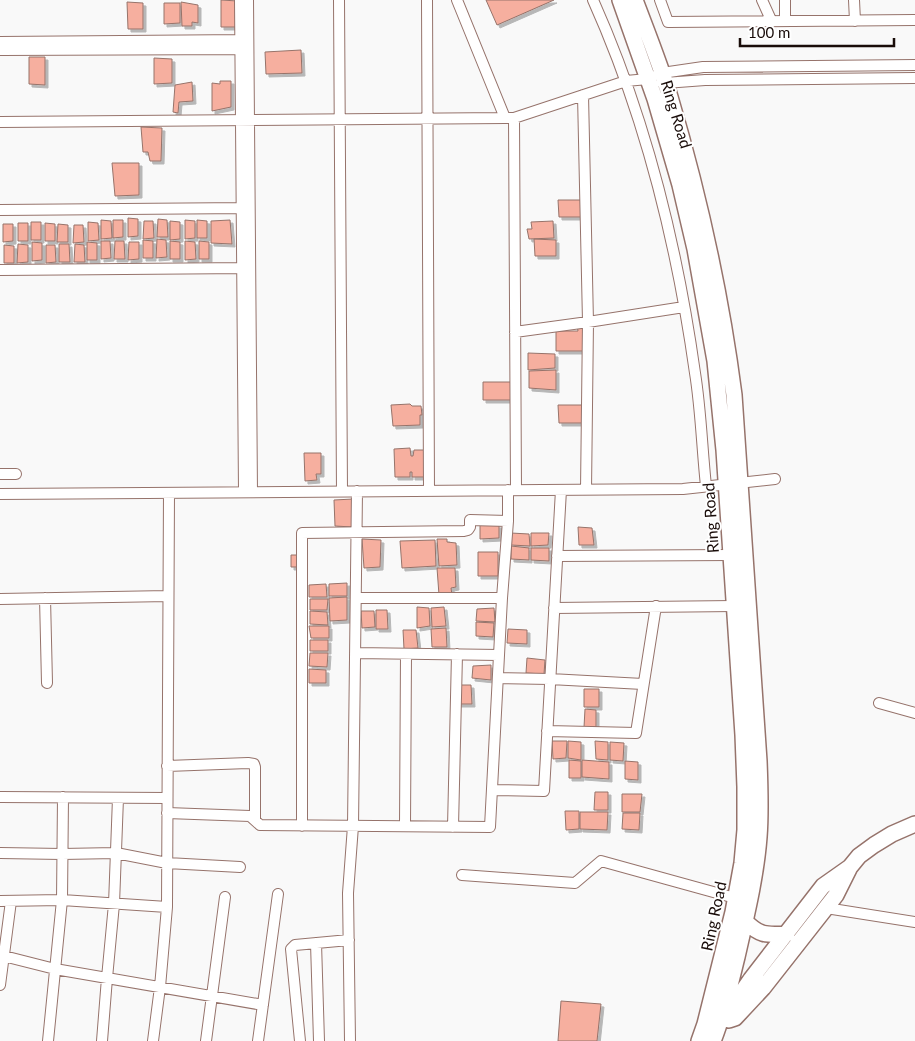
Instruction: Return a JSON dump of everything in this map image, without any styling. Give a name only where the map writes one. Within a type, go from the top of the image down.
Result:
[{"type":"highway","name":"Ring Road","points":[[620,0],[658,78]]},
{"type":"highway","name":"Ring Road","points":[[636,0],[658,78],[695,249],[714,362],[724,450],[733,483],[759,761],[759,838],[754,874],[746,921],[720,1023],[713,1041]]},
{"type":"highway","name":"Ring Road","points":[[700,1041],[717,978],[735,898],[743,855],[745,830],[743,735],[730,555],[733,483]]},
{"type":"highway","points":[[720,1023],[735,1018],[763,988],[836,895],[850,867],[859,856],[892,834],[915,824]]},
{"type":"highway","points":[[700,1041],[720,1023],[751,979],[823,886],[850,867]]},
{"type":"highway","points":[[746,921],[754,930],[762,933],[771,935],[787,934]]},
{"type":"street","points":[[240,0],[244,44],[248,492]]},
{"type":"street","points":[[244,44],[248,0]]},
{"type":"street","points":[[339,0],[342,491]]},
{"type":"street","points":[[427,0],[429,491]]},
{"type":"street","points":[[167,813],[250,816],[260,825],[490,827],[502,598],[512,490],[515,332],[510,118],[457,0]]},
{"type":"street","points":[[593,0],[626,80],[654,172],[672,245],[696,375],[706,486]]},
{"type":"street","points":[[660,0],[668,22],[915,20]]},
{"type":"street","points":[[762,0],[772,22]]},
{"type":"street","points":[[785,0],[785,21]]},
{"type":"street","points":[[854,0],[855,21]]},
{"type":"street","points":[[0,42],[244,44]]},
{"type":"street","points":[[0,50],[244,44]]},
{"type":"street","points":[[658,78],[703,67],[915,65]]},
{"type":"street","points":[[0,122],[510,118],[626,80],[658,78],[704,80],[915,78]]},
{"type":"street","points":[[583,95],[588,322],[586,490]]},
{"type":"street","points":[[0,210],[246,208]]},
{"type":"street","points":[[0,270],[246,268]]},
{"type":"street","points":[[515,332],[684,306]]},
{"type":"street","points":[[0,474],[16,474]]},
{"type":"street","points":[[0,494],[683,489],[775,479]]},
{"type":"street","points":[[492,790],[544,791],[561,490]]},
{"type":"street","points":[[350,1041],[348,893],[353,826],[357,491]]},
{"type":"street","points":[[153,1041],[160,987],[166,907],[169,493]]},
{"type":"street","points":[[302,826],[302,533],[464,531],[470,527],[470,520],[508,521]]},
{"type":"street","points":[[557,556],[730,555]]},
{"type":"street","points":[[0,599],[168,596]]},
{"type":"street","points":[[45,598],[46,683]]},
{"type":"street","points":[[356,598],[502,598]]},
{"type":"street","points":[[547,731],[636,733],[656,606]]},
{"type":"street","points":[[554,608],[734,606]]},
{"type":"street","points":[[355,653],[499,655]]},
{"type":"street","points":[[405,826],[406,654]]},
{"type":"street","points":[[453,827],[457,654]]},
{"type":"street","points":[[498,678],[644,684]]},
{"type":"street","points":[[879,703],[915,713]]},
{"type":"street","points":[[168,766],[254,764],[255,820]]},
{"type":"street","points":[[0,797],[167,798]]},
{"type":"street","points":[[48,1041],[62,900],[63,797]]},
{"type":"street","points":[[102,1041],[106,978],[114,904],[118,798]]},
{"type":"street","points":[[0,852],[116,853],[167,863],[240,867]]},
{"type":"street","points":[[462,875],[574,883],[601,861],[735,898]]},
{"type":"street","points":[[258,1041],[278,894]]},
{"type":"street","points":[[206,1041],[225,897]]},
{"type":"street","points":[[0,901],[62,900],[166,907]]},
{"type":"street","points":[[0,985],[2,956],[11,901]]},
{"type":"street","points":[[826,908],[915,922]]},
{"type":"street","points":[[300,1041],[291,949],[295,945],[349,940]]},
{"type":"street","points":[[316,943],[319,1041]]},
{"type":"street","points":[[2,956],[55,970],[263,1005]]},
{"type":"building","points":[[221,0],[238,1],[237,27],[221,27]]},
{"type":"building","points":[[486,0],[554,0],[497,25]]},
{"type":"building","points":[[127,2],[143,3],[143,29],[128,29]]},
{"type":"building","points":[[181,2],[198,5],[198,23],[192,22],[192,26],[182,26]]},
{"type":"building","points":[[164,3],[180,3],[180,23],[164,24]]},
{"type":"building","points":[[301,50],[302,73],[266,74],[265,52]]},
{"type":"building","points":[[29,57],[45,57],[45,85],[29,84]]},
{"type":"building","points":[[154,58],[172,59],[172,83],[154,84]]},
{"type":"building","points":[[220,81],[231,81],[231,107],[212,111],[212,83],[220,84]]},
{"type":"building","points":[[192,82],[193,101],[179,102],[178,113],[173,112],[175,85]]},
{"type":"building","points":[[141,127],[162,128],[161,161],[150,161],[148,152],[143,152]]},
{"type":"building","points":[[112,163],[139,163],[139,195],[115,196]]},
{"type":"building","points":[[558,200],[583,200],[584,217],[559,217]]},
{"type":"building","points":[[128,218],[138,219],[138,236],[128,237]]},
{"type":"building","points":[[158,219],[167,220],[168,237],[157,237]]},
{"type":"building","points":[[101,220],[111,221],[112,238],[101,239]]},
{"type":"building","points":[[113,220],[123,220],[123,237],[113,238]]},
{"type":"building","points":[[185,220],[195,221],[195,238],[185,239]]},
{"type":"building","points":[[197,220],[207,221],[207,238],[197,238]]},
{"type":"building","points":[[230,220],[232,244],[211,243],[211,221]]},
{"type":"building","points":[[144,221],[153,221],[154,238],[143,239]]},
{"type":"building","points":[[170,221],[180,222],[180,239],[170,240]]},
{"type":"building","points":[[553,221],[554,238],[529,239],[527,229],[532,229],[531,222]]},
{"type":"building","points":[[31,222],[41,222],[41,240],[31,240]]},
{"type":"building","points":[[88,222],[98,223],[99,240],[88,241]]},
{"type":"building","points":[[18,223],[28,223],[28,241],[18,241]]},
{"type":"building","points":[[45,223],[55,224],[55,241],[45,241]]},
{"type":"building","points":[[3,224],[13,224],[13,241],[3,242]]},
{"type":"building","points":[[58,224],[68,225],[68,242],[57,242]]},
{"type":"building","points":[[74,225],[83,225],[84,242],[73,243]]},
{"type":"building","points":[[157,239],[166,240],[167,257],[156,258]]},
{"type":"building","points":[[534,239],[556,240],[556,256],[535,256]]},
{"type":"building","points":[[143,240],[153,241],[153,258],[143,258]]},
{"type":"building","points":[[101,241],[110,241],[111,258],[101,259]]},
{"type":"building","points":[[115,241],[124,241],[125,259],[114,259]]},
{"type":"building","points":[[170,241],[180,242],[180,259],[170,259]]},
{"type":"building","points":[[185,241],[195,242],[196,259],[185,260]]},
{"type":"building","points":[[199,241],[209,242],[209,259],[199,259]]},
{"type":"building","points":[[32,242],[42,243],[42,260],[32,261]]},
{"type":"building","points":[[87,242],[97,243],[97,260],[87,260]]},
{"type":"building","points":[[129,242],[139,242],[139,259],[128,260]]},
{"type":"building","points":[[18,244],[28,245],[28,262],[17,263]]},
{"type":"building","points":[[59,244],[69,244],[70,262],[59,262]]},
{"type":"building","points":[[75,244],[84,245],[85,262],[74,262]]},
{"type":"building","points":[[4,245],[14,246],[14,263],[4,263]]},
{"type":"building","points":[[46,245],[55,245],[56,262],[46,263]]},
{"type":"building","points":[[577,326],[583,326],[584,351],[556,351],[556,331],[578,331]]},
{"type":"building","points":[[528,353],[555,354],[555,368],[528,370]]},
{"type":"building","points":[[556,370],[556,390],[529,388],[529,371]]},
{"type":"building","points":[[483,382],[513,382],[512,400],[483,400]]},
{"type":"building","points":[[410,404],[412,406],[421,406],[420,425],[393,426],[391,405]]},
{"type":"building","points":[[558,405],[585,405],[585,423],[559,423]]},
{"type":"building","points":[[410,448],[411,456],[413,456],[414,450],[426,450],[427,477],[412,477],[412,472],[410,472],[410,477],[395,477],[394,449]]},
{"type":"building","points":[[304,453],[321,453],[321,474],[316,474],[317,480],[305,481]]},
{"type":"building","points":[[353,499],[352,527],[335,526],[334,500]]},
{"type":"building","points":[[480,524],[499,525],[499,538],[480,539]]},
{"type":"building","points":[[578,527],[592,528],[594,545],[579,545]]},
{"type":"building","points":[[511,533],[529,534],[530,546],[511,545]]},
{"type":"building","points":[[531,533],[549,533],[548,545],[531,546]]},
{"type":"building","points":[[362,539],[381,540],[380,567],[364,568]]},
{"type":"building","points":[[437,539],[447,539],[447,542],[456,543],[457,565],[439,566]]},
{"type":"building","points":[[435,540],[436,566],[402,568],[400,541]]},
{"type":"building","points":[[511,546],[529,548],[529,560],[511,559]]},
{"type":"building","points":[[531,548],[549,548],[549,561],[531,560]]},
{"type":"building","points":[[478,552],[498,552],[498,576],[478,576]]},
{"type":"building","points":[[291,555],[299,555],[299,567],[291,567]]},
{"type":"building","points":[[437,568],[455,568],[456,587],[451,588],[452,595],[439,595]]},
{"type":"building","points":[[347,583],[347,596],[329,596],[329,584]]},
{"type":"building","points":[[326,584],[327,597],[309,597],[309,585]]},
{"type":"building","points":[[347,597],[347,620],[330,621],[329,598]]},
{"type":"building","points":[[310,599],[328,599],[327,610],[310,610]]},
{"type":"building","points":[[417,607],[429,608],[430,626],[417,628]]},
{"type":"building","points":[[444,607],[446,626],[432,627],[431,608]]},
{"type":"building","points":[[494,608],[495,622],[476,621],[477,609]]},
{"type":"building","points":[[376,610],[387,610],[388,629],[376,629]]},
{"type":"building","points":[[310,611],[327,612],[328,625],[310,624]]},
{"type":"building","points":[[361,611],[374,611],[375,627],[362,628]]},
{"type":"building","points":[[476,622],[494,623],[493,637],[476,636]]},
{"type":"building","points":[[309,626],[329,626],[329,638],[311,638]]},
{"type":"building","points":[[446,628],[447,647],[432,647],[431,629]]},
{"type":"building","points":[[508,629],[527,630],[527,644],[507,643]]},
{"type":"building","points":[[403,630],[416,630],[418,648],[404,649]]},
{"type":"building","points":[[310,640],[328,640],[328,651],[310,651]]},
{"type":"building","points":[[310,653],[328,653],[327,667],[309,666]]},
{"type":"building","points":[[527,658],[545,660],[544,674],[526,673]]},
{"type":"building","points":[[491,665],[491,680],[472,678],[473,666]]},
{"type":"building","points":[[309,669],[326,670],[326,683],[309,683]]},
{"type":"building","points":[[458,685],[471,685],[472,704],[458,704]]},
{"type":"building","points":[[584,689],[599,689],[599,707],[584,707]]},
{"type":"building","points":[[585,709],[596,710],[596,727],[584,727]]},
{"type":"building","points":[[552,741],[567,741],[566,758],[553,759]]},
{"type":"building","points":[[568,741],[581,742],[581,760],[568,758]]},
{"type":"building","points":[[595,741],[608,742],[608,760],[596,759]]},
{"type":"building","points":[[610,742],[624,743],[623,761],[610,760]]},
{"type":"building","points":[[569,760],[581,761],[581,778],[569,778]]},
{"type":"building","points":[[582,760],[609,762],[609,779],[582,777]]},
{"type":"building","points":[[625,761],[638,762],[638,780],[625,779]]},
{"type":"building","points":[[595,792],[608,792],[608,810],[594,810]]},
{"type":"building","points":[[622,794],[642,794],[640,812],[622,812]]},
{"type":"building","points":[[565,811],[579,811],[579,829],[566,830]]},
{"type":"building","points":[[580,812],[608,812],[607,830],[580,829]]},
{"type":"building","points":[[623,813],[640,813],[639,830],[622,829]]},
{"type":"building","points":[[561,1001],[601,1004],[597,1041],[558,1041]]}]
